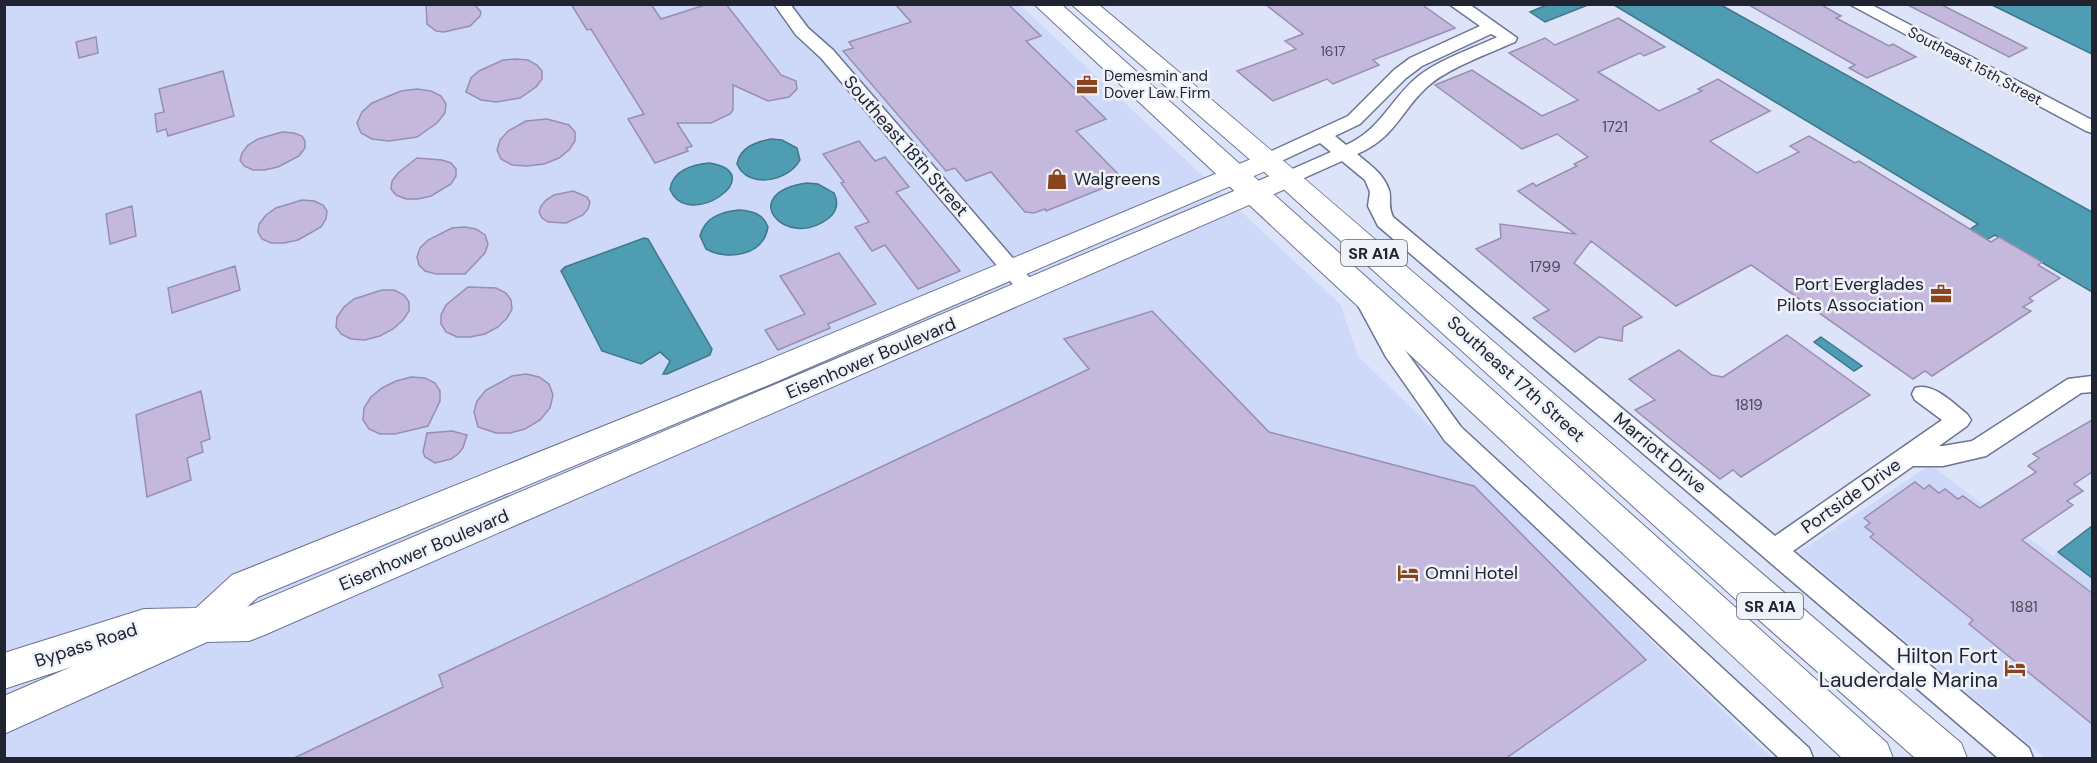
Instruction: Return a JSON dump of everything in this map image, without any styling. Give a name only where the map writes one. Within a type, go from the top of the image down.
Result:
[{"type":"main road","points":[[1048,4],[1095,28],[1113,31]]},
{"type":"main road","name":"SR A1A","points":[[1048,4],[1863,751]]},
{"type":"main road","name":"Southeast 17th Street","points":[[1083,4],[1278,169],[1755,593],[1946,759]]},
{"type":"street","name":"Southeast 18th Street","points":[[782,4],[795,26],[808,40],[827,54],[1020,280]]},
{"type":"street","points":[[1457,4],[1492,27]]},
{"type":"street","name":"Southeast 15th Street","points":[[1857,4],[2092,128]]},
{"type":"street","name":"Eisenhower Boulevard","points":[[4,716],[204,625],[249,624],[1020,280],[1278,169],[1365,144],[1378,135],[1421,83],[1435,73],[1509,38],[1492,27],[1416,62],[1400,74],[1354,120],[1323,136],[1278,169]]},
{"type":"street","name":"Marriott Drive","points":[[1323,136],[1373,177],[1380,192],[1378,206],[1385,221],[2019,759]]},
{"type":"street","points":[[1363,294],[1389,346],[1453,434],[1792,752]]},
{"type":"street","name":"Portside Drive","points":[[1775,550],[1909,456],[1943,456],[1978,449],[2076,385],[2092,384]]},
{"type":"street","points":[[1909,456],[1959,420],[1923,394]]},
{"type":"street","name":"Bypass Road","points":[[4,671],[144,626],[204,625]]},
{"type":"street","name":"Bypass Road","points":[[4,692],[78,681]]},
{"type":"shaded area","points":[[1549,4],[1588,5],[1545,22],[1530,12]]},
{"type":"shaded area","points":[[4,5],[1020,5],[1340,304],[1358,356],[1772,758],[5,758]]},
{"type":"shaded area","points":[[1614,5],[1721,5],[2092,212],[2092,292],[1995,235],[1966,251],[1952,241],[1978,224]]},
{"type":"shaded area","points":[[1992,5],[2092,5],[2092,54]]},
{"type":"shaded area","points":[[771,139],[782,140],[797,148],[800,160],[795,167],[787,173],[768,180],[759,180],[742,172],[737,164],[741,153],[754,144]]},
{"type":"shaded area","points":[[709,163],[726,169],[732,177],[729,187],[720,196],[707,203],[692,205],[679,201],[670,189],[675,177],[690,167]]},
{"type":"shaded area","points":[[807,183],[818,184],[834,193],[837,203],[834,213],[813,227],[797,228],[784,225],[775,217],[771,207],[774,197],[786,189]]},
{"type":"shaded area","points":[[739,210],[757,214],[763,219],[768,227],[765,237],[752,250],[734,255],[724,255],[706,249],[700,236],[706,224],[720,214]]},
{"type":"shaded area","points":[[644,238],[648,239],[712,349],[710,355],[667,374],[663,374],[670,361],[660,352],[641,364],[602,351],[561,271],[565,267]]},
{"type":"shaded area","points":[[1821,337],[1862,366],[1854,371],[1814,342]]},
{"type":"shaded area","name":"Hilton Fort Lauderdale Marina","points":[[1930,465],[2053,556],[2058,552],[2092,578],[2092,758],[2045,758],[1799,552]]},
{"type":"shaded area","points":[[2092,526],[2092,578],[2058,552]]},
{"type":"building","points":[[426,4],[474,4],[481,12],[470,26],[444,32],[436,31],[427,24]]},
{"type":"building","points":[[571,4],[651,4],[661,19],[708,4],[726,4],[781,75],[796,81],[797,89],[789,97],[768,101],[733,85],[733,110],[730,114],[711,123],[677,123],[692,146],[686,148],[688,151],[655,163],[628,119],[644,114],[591,29],[587,30]]},
{"type":"building","points":[[895,4],[1008,4],[1041,36],[1026,41],[1106,119],[1076,131],[1119,175],[1116,183],[1046,211],[1045,209],[1034,213],[1025,212],[991,172],[966,181],[955,168],[946,171],[843,51],[853,48],[849,42],[911,22]]},
{"type":"building","points":[[1265,4],[1421,4],[1455,28],[1373,60],[1379,65],[1333,84],[1327,79],[1273,101],[1237,71],[1296,49],[1285,41],[1303,34]]},
{"type":"building","points":[[1747,4],[1820,4],[1841,16],[1836,18],[1889,46],[1893,44],[1916,57],[1867,78],[1849,68],[1855,65]]},
{"type":"building","points":[[1906,4],[1940,4],[2027,48],[2009,57]]},
{"type":"building","points":[[1618,18],[1665,47],[1644,56],[1640,53],[1598,72],[1659,111],[1702,91],[1698,89],[1718,79],[1770,111],[1710,141],[1757,173],[1799,152],[1790,146],[1809,136],[1855,163],[1859,161],[1991,242],[1999,237],[2042,262],[2038,265],[2060,278],[2029,298],[2033,301],[2023,307],[2031,311],[1932,376],[1925,371],[1913,379],[1751,265],[1676,306],[1591,241],[1574,263],[1642,317],[1623,327],[1622,341],[1599,337],[1575,352],[1533,318],[1549,310],[1476,249],[1501,238],[1500,224],[1575,234],[1518,191],[1533,183],[1536,186],[1577,166],[1574,164],[1588,157],[1557,134],[1522,149],[1435,85],[1472,70],[1542,116],[1578,100],[1509,53],[1545,38],[1555,45]]},
{"type":"building","points":[[96,37],[98,53],[79,58],[76,42]]},
{"type":"building","points":[[503,60],[528,60],[542,71],[542,79],[536,87],[520,98],[496,102],[481,100],[466,92],[471,78],[479,71]]},
{"type":"building","points":[[223,71],[234,116],[168,136],[166,129],[157,132],[155,114],[164,112],[159,89]]},
{"type":"building","points":[[417,89],[431,91],[441,96],[446,104],[445,113],[437,123],[417,137],[389,141],[372,139],[361,133],[357,123],[362,112],[372,103],[401,91]]},
{"type":"building","points":[[547,119],[569,125],[575,132],[575,141],[569,150],[559,158],[544,164],[512,165],[501,159],[497,150],[500,140],[508,131],[526,121]]},
{"type":"building","points":[[282,132],[302,136],[305,148],[299,156],[278,167],[264,170],[253,170],[244,166],[240,160],[248,145],[258,139]]},
{"type":"building","points":[[859,141],[875,161],[885,157],[909,187],[896,192],[960,271],[918,289],[885,245],[872,251],[855,227],[869,222],[823,154]]},
{"type":"building","points":[[417,158],[451,163],[456,169],[456,176],[451,184],[431,196],[406,199],[396,195],[391,189],[392,181],[398,173]]},
{"type":"building","points":[[573,191],[587,197],[590,202],[583,215],[566,223],[548,222],[542,218],[539,212],[546,200],[554,195]]},
{"type":"building","points":[[302,200],[314,201],[323,205],[327,211],[326,219],[321,227],[298,240],[284,243],[271,243],[262,239],[258,232],[259,224],[266,215],[276,208]]},
{"type":"building","points":[[132,206],[136,236],[110,244],[106,214]]},
{"type":"building","points":[[452,228],[476,229],[485,235],[488,244],[485,253],[465,274],[436,274],[425,271],[419,265],[417,257],[420,248],[428,240]]},
{"type":"building","points":[[839,253],[876,304],[828,324],[830,328],[778,350],[765,330],[805,314],[780,276]]},
{"type":"building","points":[[235,266],[240,290],[172,313],[168,288]]},
{"type":"building","points":[[468,287],[496,288],[506,293],[511,300],[512,309],[498,327],[485,334],[457,337],[446,332],[441,324],[441,315],[446,305]]},
{"type":"building","points":[[382,290],[394,290],[404,295],[409,302],[409,311],[403,320],[380,336],[365,340],[351,339],[341,334],[336,327],[337,317],[344,307],[354,299]]},
{"type":"building","points":[[1152,311],[1269,432],[1474,486],[1646,660],[1505,759],[292,759],[443,687],[439,675],[1089,369],[1064,339]]},
{"type":"building","points":[[1787,335],[1870,395],[1741,477],[1733,470],[1720,479],[1635,410],[1655,400],[1629,379],[1679,350],[1712,375],[1723,377]]},
{"type":"building","points":[[526,374],[539,377],[549,384],[553,395],[550,408],[540,420],[525,429],[510,433],[496,433],[478,427],[474,412],[477,401],[486,390],[512,376]]},
{"type":"building","points":[[411,377],[425,378],[435,383],[440,391],[440,401],[428,426],[395,434],[380,434],[369,429],[363,420],[364,408],[371,397],[396,381]]},
{"type":"building","points":[[201,391],[210,439],[201,442],[203,452],[187,458],[191,480],[147,497],[136,415]]},
{"type":"building","name":"Hilton Fort Lauderdale Marina","points":[[2092,420],[2092,472],[2074,484],[2083,491],[2067,501],[2073,505],[2022,540],[2092,593],[2092,724],[1969,624],[1973,620],[1870,537],[1874,534],[1865,527],[1870,523],[1864,518],[1915,482],[1924,489],[1929,485],[1939,493],[1945,489],[1958,499],[1963,496],[1980,508],[2036,472],[2028,466],[2039,458],[2033,454]]},
{"type":"building","points":[[452,431],[467,435],[463,448],[458,454],[451,459],[435,463],[425,457],[423,452],[427,433]]},
{"type":"place","name":"Demesmin and Dover Law Firm","points":[[1087,85]]},
{"type":"place","name":"Walgreens","points":[[1057,179]]},
{"type":"place","name":"Port Everglades Pilots Association","points":[[1941,294]]},
{"type":"place","name":"Omni Hotel","points":[[1408,573]]},
{"type":"place","name":"Hilton Fort Lauderdale Marina","points":[[2015,668]]}]
